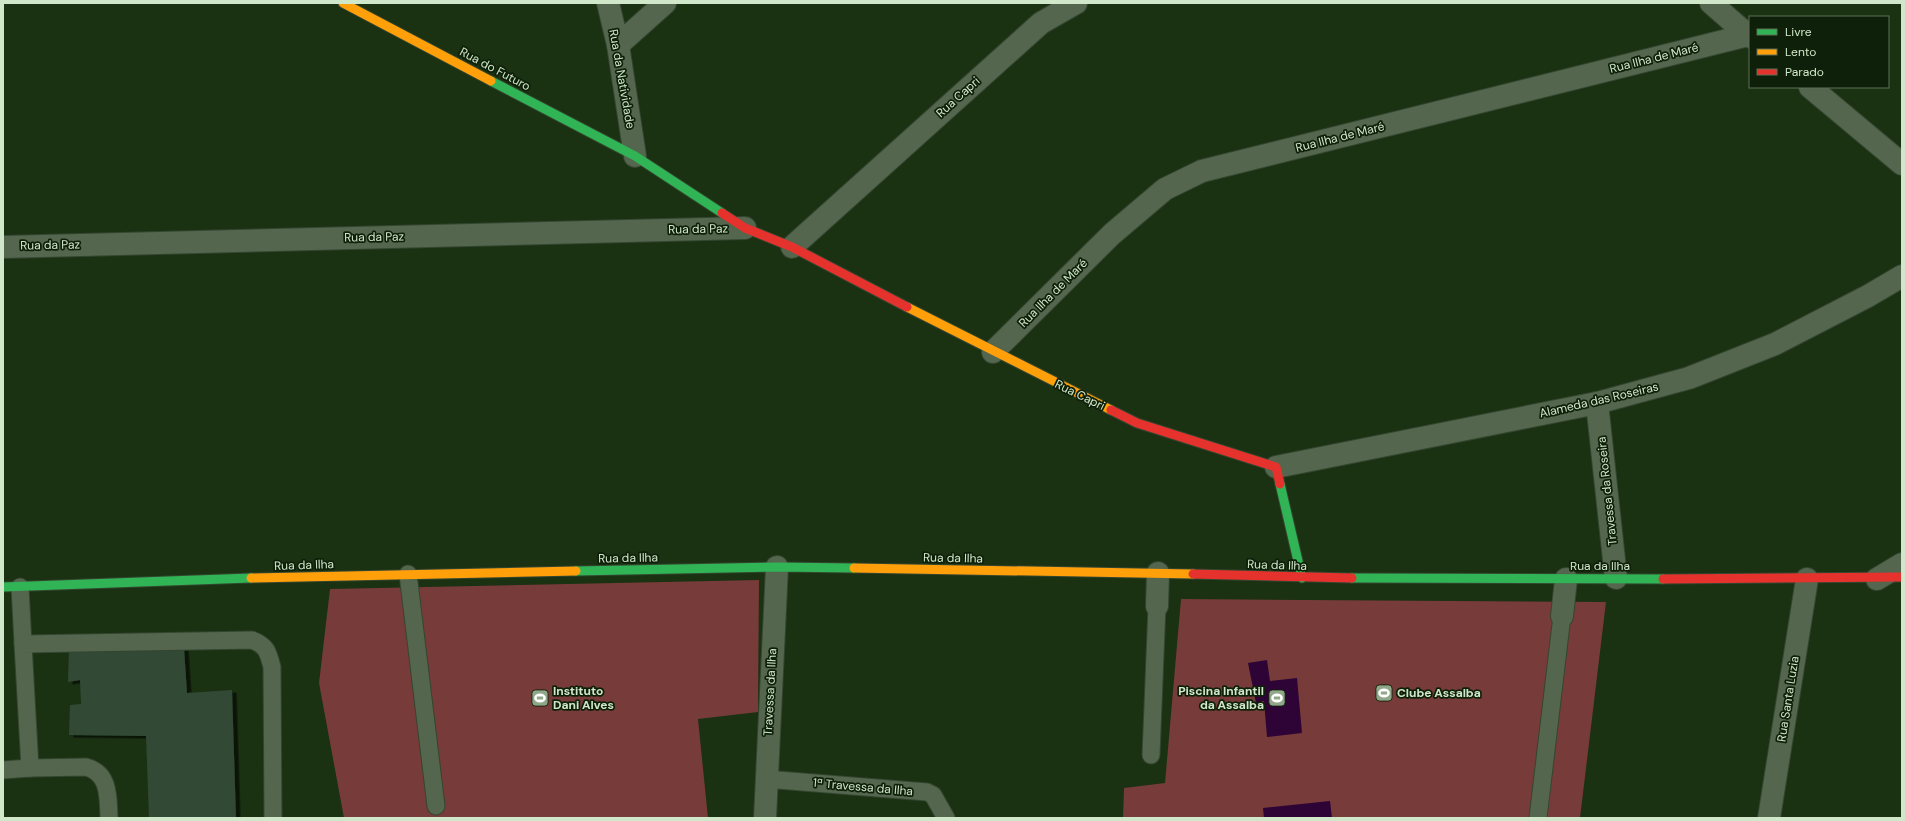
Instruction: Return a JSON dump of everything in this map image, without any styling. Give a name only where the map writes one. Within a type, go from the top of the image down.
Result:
[{"type":"main road","name":"Rua do Futuro","points":[[343,3],[635,156]]},
{"type":"main road","name":"Rua Capri","points":[[635,156],[745,228],[792,246],[993,352],[1137,423],[1276,467]]},
{"type":"main road","points":[[1276,467],[1302,578]]},
{"type":"main road","name":"Rua da Ilha","points":[[3,587],[408,574],[777,567],[1158,573],[1302,578],[1877,579],[1902,577]]},
{"type":"street","name":"Rua da Natividade","points":[[608,3],[618,45],[635,156]]},
{"type":"street","points":[[618,45],[665,3]]},
{"type":"street","name":"Rua Capri","points":[[792,246],[1041,23],[1076,3]]},
{"type":"street","points":[[1711,3],[1749,36]]},
{"type":"street","name":"Rua Ilha de Maré","points":[[993,352],[1112,234],[1165,189],[1202,171],[1749,36]]},
{"type":"street","points":[[1811,88],[1902,164]]},
{"type":"street","name":"Rua da Paz","points":[[3,247],[745,228]]},
{"type":"street","name":"Alameda das Roseiras","points":[[1276,467],[1597,403],[1689,378],[1775,344],[1868,296],[1902,276]]},
{"type":"street","name":"Travessa da Roseira","points":[[1597,403],[1616,578]]},
{"type":"street","points":[[1877,579],[1902,564]]},
{"type":"street","name":"Travessa da Ilha","points":[[765,818],[765,779],[777,567]]},
{"type":"street","points":[[1157,606],[1158,573]]},
{"type":"street","points":[[1562,616],[1566,579]]},
{"type":"street","name":"Rua Santa Luzia","points":[[1769,818],[1806,579]]},
{"type":"lane","points":[[408,574],[436,806]]},
{"type":"lane","points":[[20,587],[30,768]]},
{"type":"lane","points":[[1151,755],[1157,606]]},
{"type":"lane","points":[[1538,818],[1562,616]]},
{"type":"lane","points":[[23,644],[252,640],[262,644],[268,654],[272,667],[272,818]]},
{"type":"lane","points":[[3,770],[30,768],[93,768],[103,778],[107,785],[109,818]]},
{"type":"lane","name":"1ª Travessa da Ilha","points":[[765,779],[927,792],[933,794],[946,818]]},
{"type":"shaded area","name":"Instituto Dani Alves","points":[[759,580],[758,712],[698,719],[708,818],[344,818],[319,683],[330,589]]},
{"type":"shaded area","name":"Clube Assalba","points":[[1181,599],[1606,602],[1580,818],[1123,818],[1124,788],[1165,783]]},
{"type":"shaded area","name":"Piscina Infantil da Assalba","points":[[1267,660],[1270,681],[1297,678],[1302,733],[1267,737],[1264,701],[1256,703],[1248,663]]},
{"type":"shaded area","points":[[1330,801],[1332,818],[1264,818],[1263,808]]},
{"type":"building","points":[[184,648],[187,693],[232,690],[236,818],[149,818],[146,736],[69,735],[70,705],[81,704],[80,680],[68,682],[69,649]]},
{"type":"traffic: fast","points":[[491,81],[635,156],[722,213]]},
{"type":"traffic: fast","points":[[1280,484],[1302,578]]},
{"type":"traffic: fast","points":[[576,571],[777,567],[854,568]]},
{"type":"traffic: fast","points":[[3,587],[251,578]]},
{"type":"traffic: fast","points":[[1352,578],[1663,579]]},
{"type":"traffic: slow","points":[[343,3],[491,81]]},
{"type":"traffic: slow","points":[[907,307],[1111,410]]},
{"type":"traffic: slow","points":[[854,568],[1193,574]]},
{"type":"traffic: slow","points":[[251,578],[576,571]]},
{"type":"traffic: jam","points":[[722,213],[745,228],[792,247],[907,307]]},
{"type":"traffic: jam","points":[[1111,410],[1137,423],[1276,467],[1280,484]]},
{"type":"traffic: jam","points":[[1193,574],[1352,578]]},
{"type":"traffic: jam","points":[[1663,579],[1902,577]]},
{"type":"place","name":"Clube Assalba","points":[[1384,693]]},
{"type":"place","name":"Instituto Dani Alves","points":[[540,698]]},
{"type":"place","name":"Piscina Infantil da Assalba","points":[[1277,698]]}]
